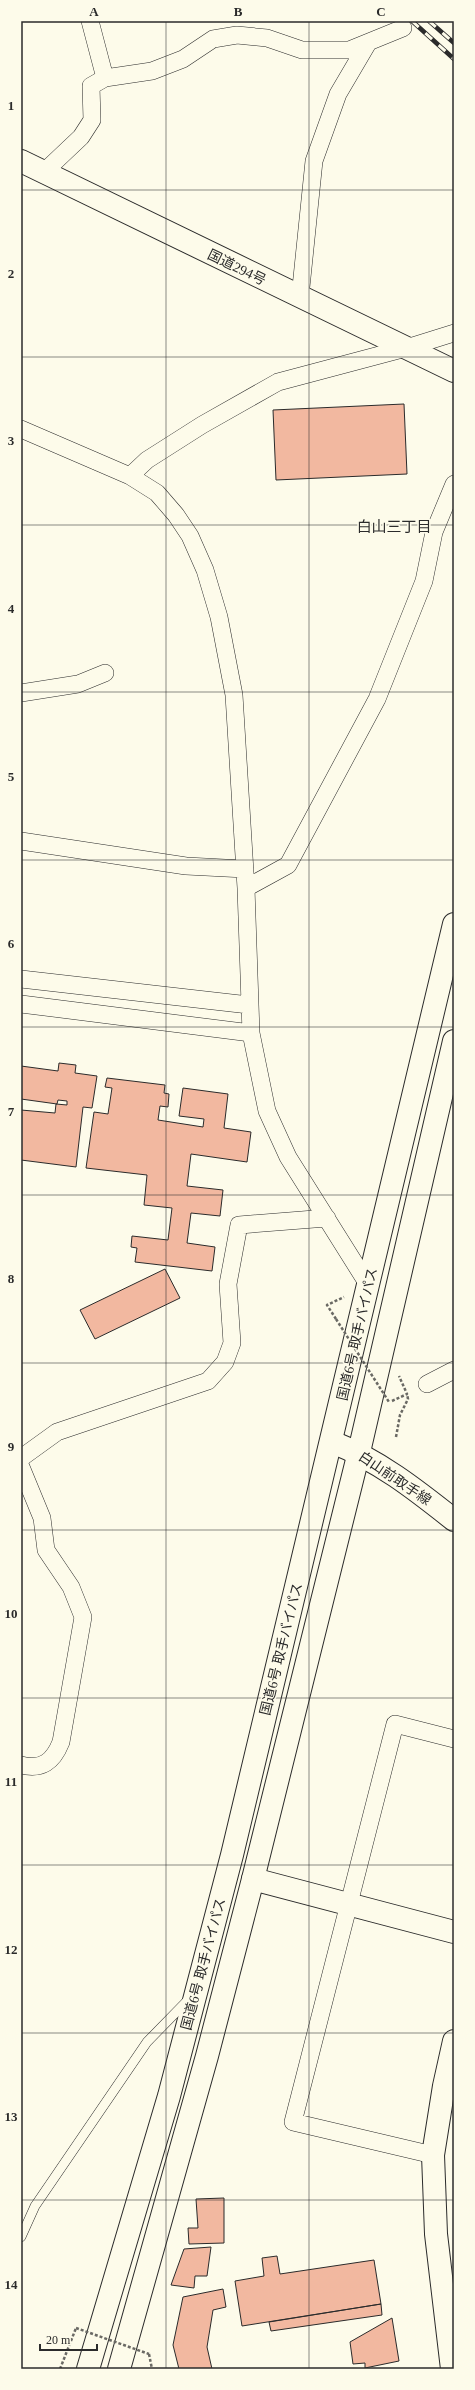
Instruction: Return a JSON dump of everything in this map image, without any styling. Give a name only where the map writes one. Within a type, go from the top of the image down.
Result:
[{"type":"main road","name":"国道294号","points":[[21,161],[454,371]]},
{"type":"main road","name":"国道6号 取手バイパス","points":[[88,2369],[164,2111],[232,1855],[332,1442],[454,924]]},
{"type":"main road","name":"国道6号 取手バイパス","points":[[119,2369],[207,2056],[253,1879],[359,1452],[454,1041]]},
{"type":"main road","name":"白山前取手線","points":[[332,1442],[359,1452],[412,1487],[454,1520]]},
{"type":"main road","points":[[253,1879],[454,1932]]},
{"type":"main road","points":[[452,2369],[436,2234],[434,2155],[444,2086],[454,2041]]},
{"type":"street","points":[[90,21],[105,78]]},
{"type":"street","points":[[44,172],[81,137],[92,120],[92,86],[105,78],[152,71],[183,59],[213,39],[237,35],[267,38],[302,50],[349,50],[402,28]]},
{"type":"street","points":[[300,297],[314,161],[338,94],[368,43]]},
{"type":"street","points":[[130,476],[147,460],[202,425],[278,382],[406,348],[454,333]]},
{"type":"street","points":[[21,430],[130,476],[157,493],[176,515],[190,536],[205,570],[219,617],[234,695],[246,888],[251,1033],[268,1111],[288,1157],[369,1286]]},
{"type":"street","points":[[246,888],[288,865],[377,699],[424,581],[434,532],[454,484]]},
{"type":"street","points":[[21,693],[78,684],[105,673]]},
{"type":"street","points":[[21,841],[186,866],[244,869]]},
{"type":"street","points":[[21,979],[249,1005]]},
{"type":"street","points":[[21,1004],[251,1033]]},
{"type":"street","points":[[21,1458],[57,1432],[208,1381],[225,1362],[232,1343],[228,1284],[239,1225],[327,1218]]},
{"type":"street","points":[[427,1384],[454,1370]]},
{"type":"street","points":[[21,1467],[42,1518],[46,1550],[78,1601],[83,1616],[60,1742],[56,1755],[49,1761],[33,1768],[21,1764]]},
{"type":"street","points":[[434,2155],[293,2122],[395,1724],[454,1739]]},
{"type":"lane","points":[[21,2237],[35,2206],[147,2042],[196,1993]]},
{"type":"path","points":[[347,1296],[327,1305],[389,1402],[407,1394]]},
{"type":"path","points":[[396,1437],[400,1415],[408,1399],[398,1374]]},
{"type":"path","points":[[60,2369],[76,2328],[149,2354],[152,2369]]},
{"type":"building","points":[[404,404],[407,474],[276,480],[273,410]]},
{"type":"building","points":[[59,1063],[76,1065],[75,1073],[97,1076],[92,1108],[83,1107],[76,1167],[21,1160],[21,1110],[55,1113],[56,1104],[67,1105],[67,1101],[58,1100],[57,1104],[21,1099],[21,1066],[58,1071]]},
{"type":"building","points":[[107,1078],[165,1085],[164,1093],[169,1094],[168,1107],[160,1106],[158,1120],[203,1127],[204,1119],[179,1116],[183,1088],[228,1094],[224,1128],[251,1132],[247,1162],[191,1154],[187,1186],[223,1190],[220,1216],[191,1213],[187,1243],[215,1247],[212,1271],[135,1262],[137,1248],[131,1247],[132,1236],[168,1240],[172,1208],[144,1205],[147,1175],[86,1168],[94,1112],[108,1114],[112,1088],[105,1087]]},
{"type":"building","points":[[165,1269],[180,1298],[95,1339],[80,1310]]},
{"type":"building","points":[[224,2198],[224,2243],[189,2244],[188,2228],[198,2228],[196,2199]]},
{"type":"building","points":[[211,2247],[207,2276],[195,2276],[194,2288],[171,2285],[184,2249]]},
{"type":"building","points":[[277,2256],[280,2274],[374,2260],[381,2304],[242,2326],[235,2281],[264,2276],[262,2258]]},
{"type":"building","points":[[223,2289],[226,2307],[213,2310],[207,2347],[212,2369],[179,2369],[173,2345],[183,2297]]},
{"type":"building","points":[[381,2304],[382,2315],[271,2331],[269,2322]]},
{"type":"building","points":[[392,2318],[399,2361],[365,2368],[365,2363],[353,2364],[350,2342]]},
{"type":"railway","points":[[412,21],[454,59]]},
{"type":"railway","points":[[429,21],[454,43]]},
{"type":"district","name":"白山三丁目","points":[[394,527]]}]
